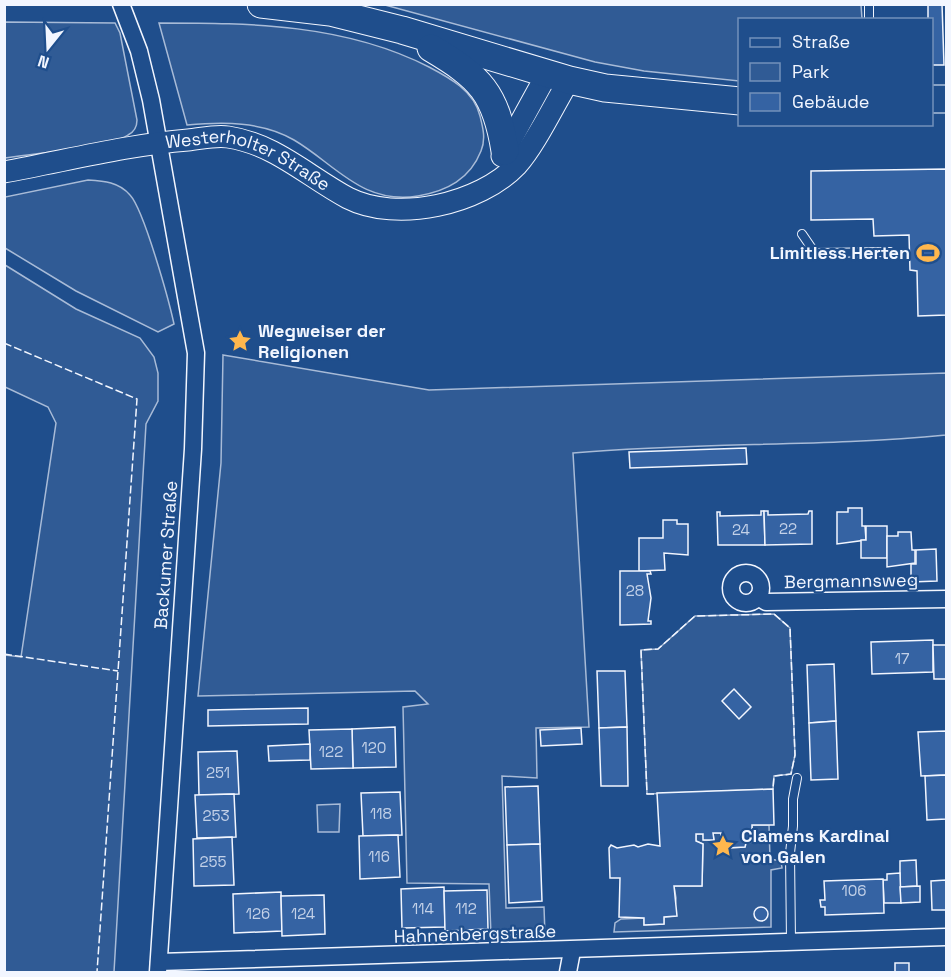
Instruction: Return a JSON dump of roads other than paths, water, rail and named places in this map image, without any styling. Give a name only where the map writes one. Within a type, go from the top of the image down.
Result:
[{"type":"main road","points":[[261,4],[330,12],[402,30],[558,77],[605,88],[738,101]]},
{"type":"main road","points":[[402,30],[453,61],[493,100],[500,120],[505,151]]},
{"type":"street","name":"Backumer Straße","points":[[121,4],[139,51],[195,340],[196,390],[159,967]]},
{"type":"street","name":"Westerholter Straße","points":[[4,172],[158,142],[225,136],[268,148],[350,199],[394,210],[432,208],[504,178],[519,163],[558,77]]},
{"type":"street","points":[[484,188],[505,151],[558,77]]},
{"type":"street","name":"Bergmannsweg","points":[[758,597],[766,602],[946,599]]},
{"type":"street","name":"Hahnenbergstraße","points":[[159,967],[946,937]]},
{"type":"street","points":[[568,972],[572,951]]},
{"type":"lane","points":[[802,234],[815,253],[890,252]]},
{"type":"lane","points":[[791,942],[790,853],[793,799],[797,778]]},
{"type":"place","name":"Limitless Herten","points":[[928,253]]},
{"type":"place","name":"Wegweiser der Religionen","points":[[240,341]]},
{"type":"place","name":"Clamens Kardinal von Galen","points":[[723,846]]}]
